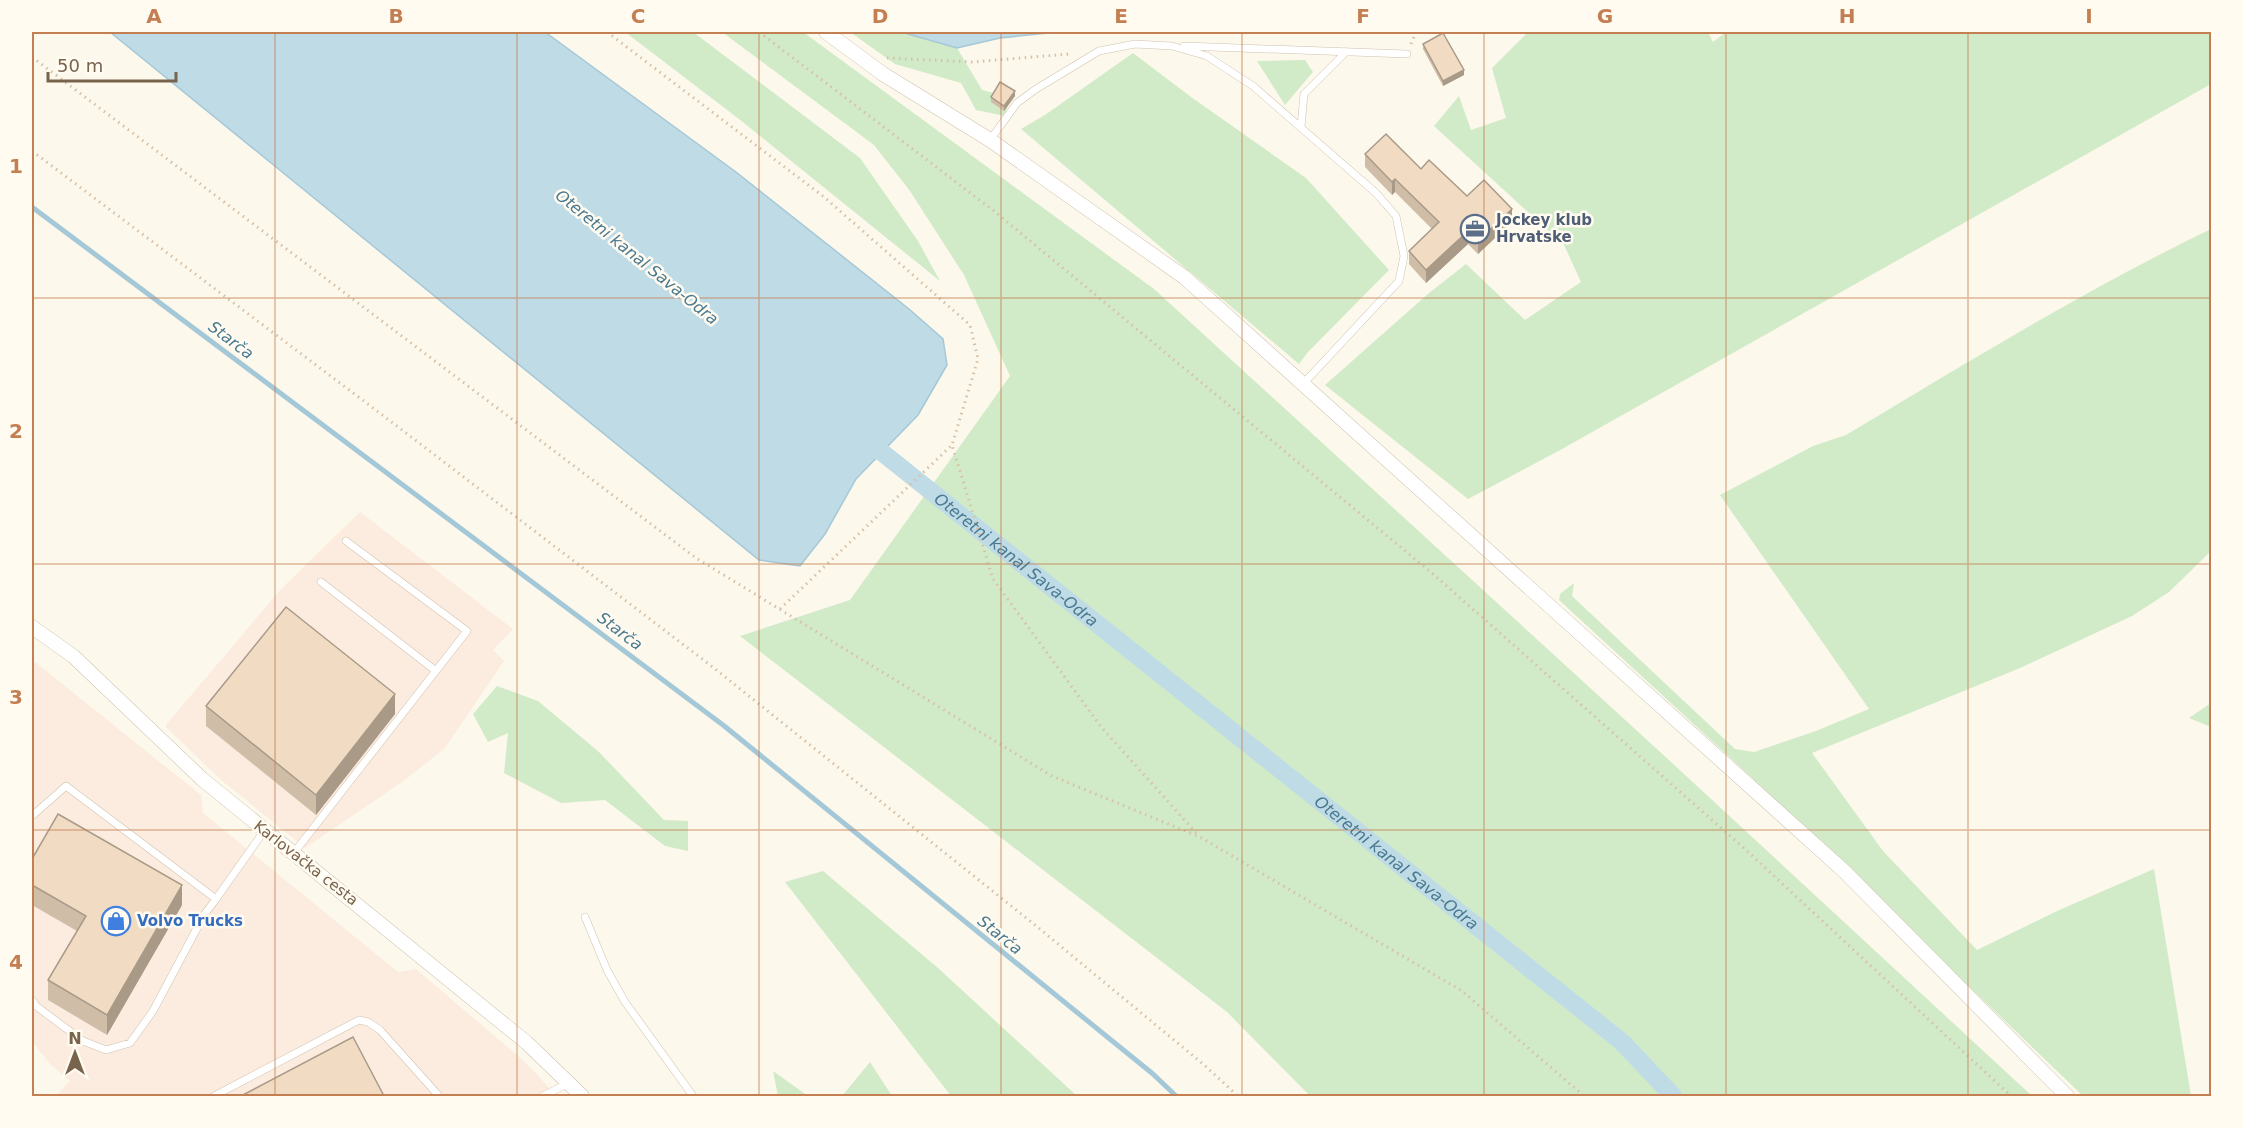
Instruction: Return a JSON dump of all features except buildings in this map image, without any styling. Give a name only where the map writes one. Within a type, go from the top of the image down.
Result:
[{"type":"street","points":[[826,32],[884,74],[990,140],[1184,277],[1844,871],[2067,1096]]},
{"type":"street","name":"Karlovačka cesta","points":[[32,627],[73,656],[202,779],[528,1043],[582,1096]]},
{"type":"lane","points":[[990,140],[1017,103],[1099,51],[1135,44],[1407,54]]},
{"type":"lane","points":[[1172,46],[1207,56],[1253,86],[1376,193],[1396,216],[1404,256],[1399,281],[1303,384]]},
{"type":"lane","points":[[1301,128],[1304,94],[1346,52]]},
{"type":"lane","points":[[293,854],[466,632],[346,542]]},
{"type":"lane","points":[[321,582],[436,671]]},
{"type":"lane","points":[[32,816],[66,786],[216,899]]},
{"type":"lane","points":[[32,1000],[36,1006],[83,1041],[106,1050],[130,1043],[153,1011],[204,915],[264,831]]},
{"type":"lane","points":[[585,917],[607,970],[625,1002],[693,1096]]},
{"type":"lane","points":[[214,1096],[359,1020],[380,1029],[439,1096]]},
{"type":"lane","points":[[543,1096],[569,1083]]},
{"type":"path","points":[[607,32],[824,198],[969,325],[978,360],[952,445],[780,609]]},
{"type":"path","points":[[759,32],[994,211],[1433,574],[1746,850],[2011,1096]]},
{"type":"path","points":[[885,58],[972,62],[1099,51]]},
{"type":"path","points":[[32,57],[696,558],[1052,776],[1200,837],[1462,991],[1584,1096]]},
{"type":"path","points":[[32,151],[714,668],[1044,933],[1203,1064],[1238,1096]]},
{"type":"path","points":[[952,445],[993,579],[1102,728],[1200,837]]},
{"type":"shaded area","points":[[360,512],[513,629],[493,650],[504,661],[445,748],[405,780],[305,848],[221,780],[165,726],[281,589]]},
{"type":"shaded area","points":[[35,662],[201,795],[203,813],[398,972],[416,969],[526,1063],[557,1096],[56,1096],[70,1081],[51,1065],[32,1041],[32,665]]},
{"type":"green space","points":[[625,32],[693,32],[860,158],[918,241],[940,281],[739,119]]},
{"type":"green space","points":[[722,32],[803,32],[1154,289],[2032,1096],[1310,1096],[1227,1012],[740,636],[850,600],[1010,376],[964,275],[910,191],[874,145]]},
{"type":"green space","points":[[850,32],[901,32],[957,48],[982,90],[1010,97],[1005,116],[976,110],[961,83],[895,64]]},
{"type":"green space","points":[[1528,32],[1708,32],[1713,42],[1726,32],[2211,32],[2211,84],[1562,449],[1468,499],[1325,385],[1429,293],[1466,264],[1525,320],[1581,282],[1564,245],[1434,126],[1459,96],[1471,130],[1506,118],[1492,68]]},
{"type":"green space","points":[[1133,53],[1306,178],[1389,270],[1299,364],[1021,129],[1045,115]]},
{"type":"green space","points":[[1305,60],[1313,72],[1285,105],[1257,61]]},
{"type":"green space","points":[[2211,229],[2212,550],[2169,592],[2132,616],[2020,668],[1812,753],[1883,851],[1977,950],[2057,911],[2154,869],[2191,1096],[2083,1096],[1749,775],[1559,600],[1560,594],[1574,583],[1572,596],[1735,749],[1754,752],[1816,731],[1869,709],[1720,495],[1813,446],[1846,435],[2072,302]]},
{"type":"green space","points":[[497,686],[538,701],[599,752],[664,820],[688,821],[688,851],[665,846],[605,800],[561,803],[504,773],[508,733],[488,742],[473,714]]},
{"type":"green space","points":[[2211,703],[2211,727],[2189,718]]},
{"type":"green space","points":[[823,871],[938,968],[1077,1096],[951,1096],[785,882]]},
{"type":"green space","points":[[870,1062],[892,1096],[842,1096]]},
{"type":"green space","points":[[773,1071],[808,1096],[778,1096]]},
{"type":"water","points":[[110,32],[545,32],[736,172],[909,309],[943,339],[947,365],[918,415],[856,479],[825,534],[800,566],[759,560]]},
{"type":"water","points":[[901,32],[1058,32],[1000,38],[957,48]]},
{"type":"waterway","name":"Starča","points":[[32,207],[723,725],[1153,1074],[1176,1096]]},
{"type":"waterway","name":"Oteretni kanal Sava-Odra","points":[[864,438],[1622,1042],[1673,1096]]},
{"type":"place","name":"Jockey klub Hrvatske","points":[[1475,229]]},
{"type":"place","name":"Volvo Trucks","points":[[116,921]]}]
